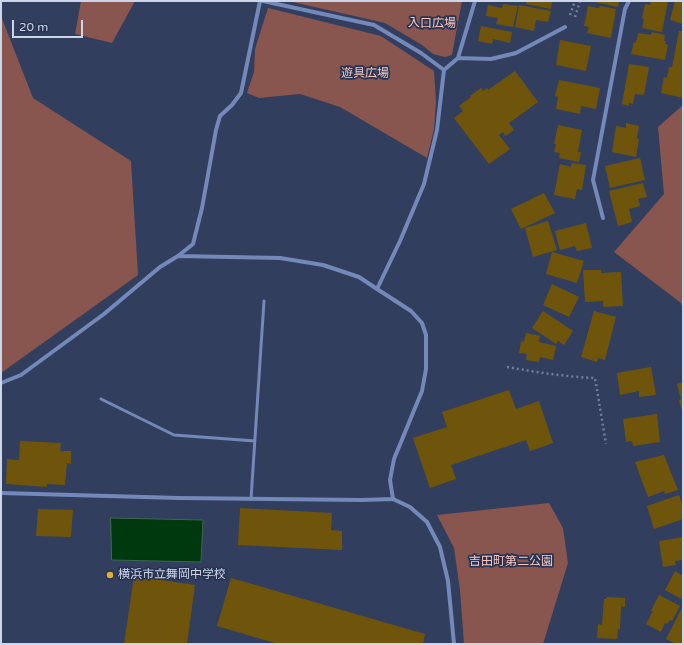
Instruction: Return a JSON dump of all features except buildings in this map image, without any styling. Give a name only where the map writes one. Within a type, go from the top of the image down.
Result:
[{"type":"street","points":[[1,383],[21,375],[104,314],[160,267],[178,256],[193,244],[202,208],[216,130],[220,116],[232,105],[241,93],[262,1],[374,26],[421,53],[444,70]]},
{"type":"street","points":[[377,288],[400,241],[424,184],[438,130],[444,70],[458,58],[475,1]]},
{"type":"street","points":[[603,218],[593,180],[625,9],[629,1]]},
{"type":"street","points":[[458,58],[491,59],[516,53],[565,27]]},
{"type":"street","points":[[178,256],[280,258],[323,265],[359,277],[411,311],[422,323],[426,335],[426,369],[422,391],[394,459],[390,480],[392,499]]},
{"type":"street","points":[[1,493],[179,498],[392,499],[410,507],[427,522],[440,547],[448,581],[454,644]]},
{"type":"lane","points":[[251,499],[264,301]]},
{"type":"lane","points":[[102,399],[174,435],[255,441]]},
{"type":"path","points":[[507,367],[533,372],[595,378],[606,444]]},
{"type":"green space","points":[[81,1],[135,1],[112,43],[75,34]]},
{"type":"green space","name":"入口広場","points":[[288,1],[462,1],[452,55],[445,57],[433,54],[422,45],[385,23]]},
{"type":"green space","name":"遊具広場","points":[[268,8],[381,36],[434,71],[436,102],[434,129],[427,158],[340,107],[300,94],[259,98],[247,93],[254,72],[255,49]]},
{"type":"green space","points":[[1,16],[33,98],[131,161],[138,275],[1,373]]},
{"type":"green space","points":[[683,105],[683,311],[681,303],[614,252],[664,194],[658,127]]},
{"type":"green space","name":"吉田町第二公園","points":[[549,503],[563,528],[568,563],[543,644],[464,644],[460,590],[454,548],[437,515]]},
{"type":"shaded area","points":[[111,518],[203,520],[201,562],[112,560]]},
{"type":"place","name":"横浜市立舞岡中学校","points":[[110,575]]}]
